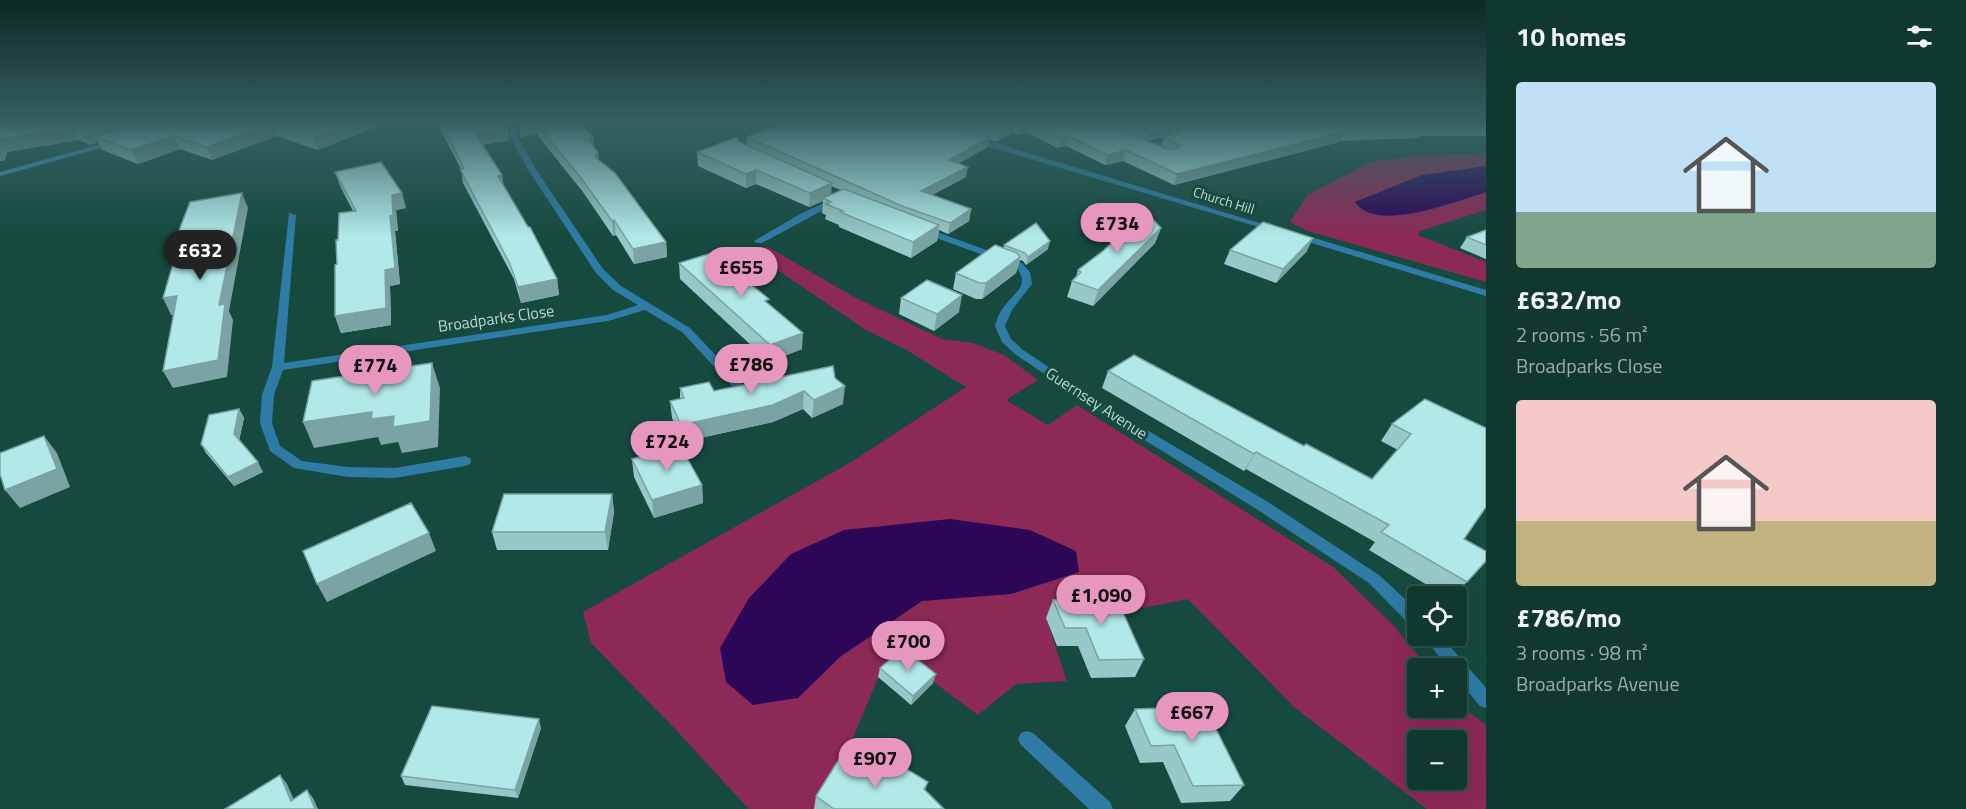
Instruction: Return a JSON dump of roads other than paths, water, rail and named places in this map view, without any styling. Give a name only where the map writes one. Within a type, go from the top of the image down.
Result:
[{"type":"main road","points":[[0,174],[49,161]]},
{"type":"street","points":[[527,161],[599,271],[617,288],[662,313],[686,330],[736,383]]},
{"type":"street","name":"Church Hill","points":[[1046,161],[1486,293]]},
{"type":"street","points":[[759,241],[803,216],[843,198],[833,194]]},
{"type":"street","points":[[292,215],[278,367],[268,395],[266,423],[275,448],[299,465],[348,472],[395,473],[465,461]]},
{"type":"street","name":"Guernsey Avenue","points":[[915,227],[1019,265],[1028,279],[1023,294],[1008,308],[1000,326],[1006,340],[1019,352],[1116,417],[1263,506],[1374,579],[1407,611]]},
{"type":"street","name":"Broadparks Close","points":[[278,367],[608,318],[646,306]]},
{"type":"street","points":[[1440,646],[1486,700]]},
{"type":"street","points":[[1027,739],[1103,809]]}]
